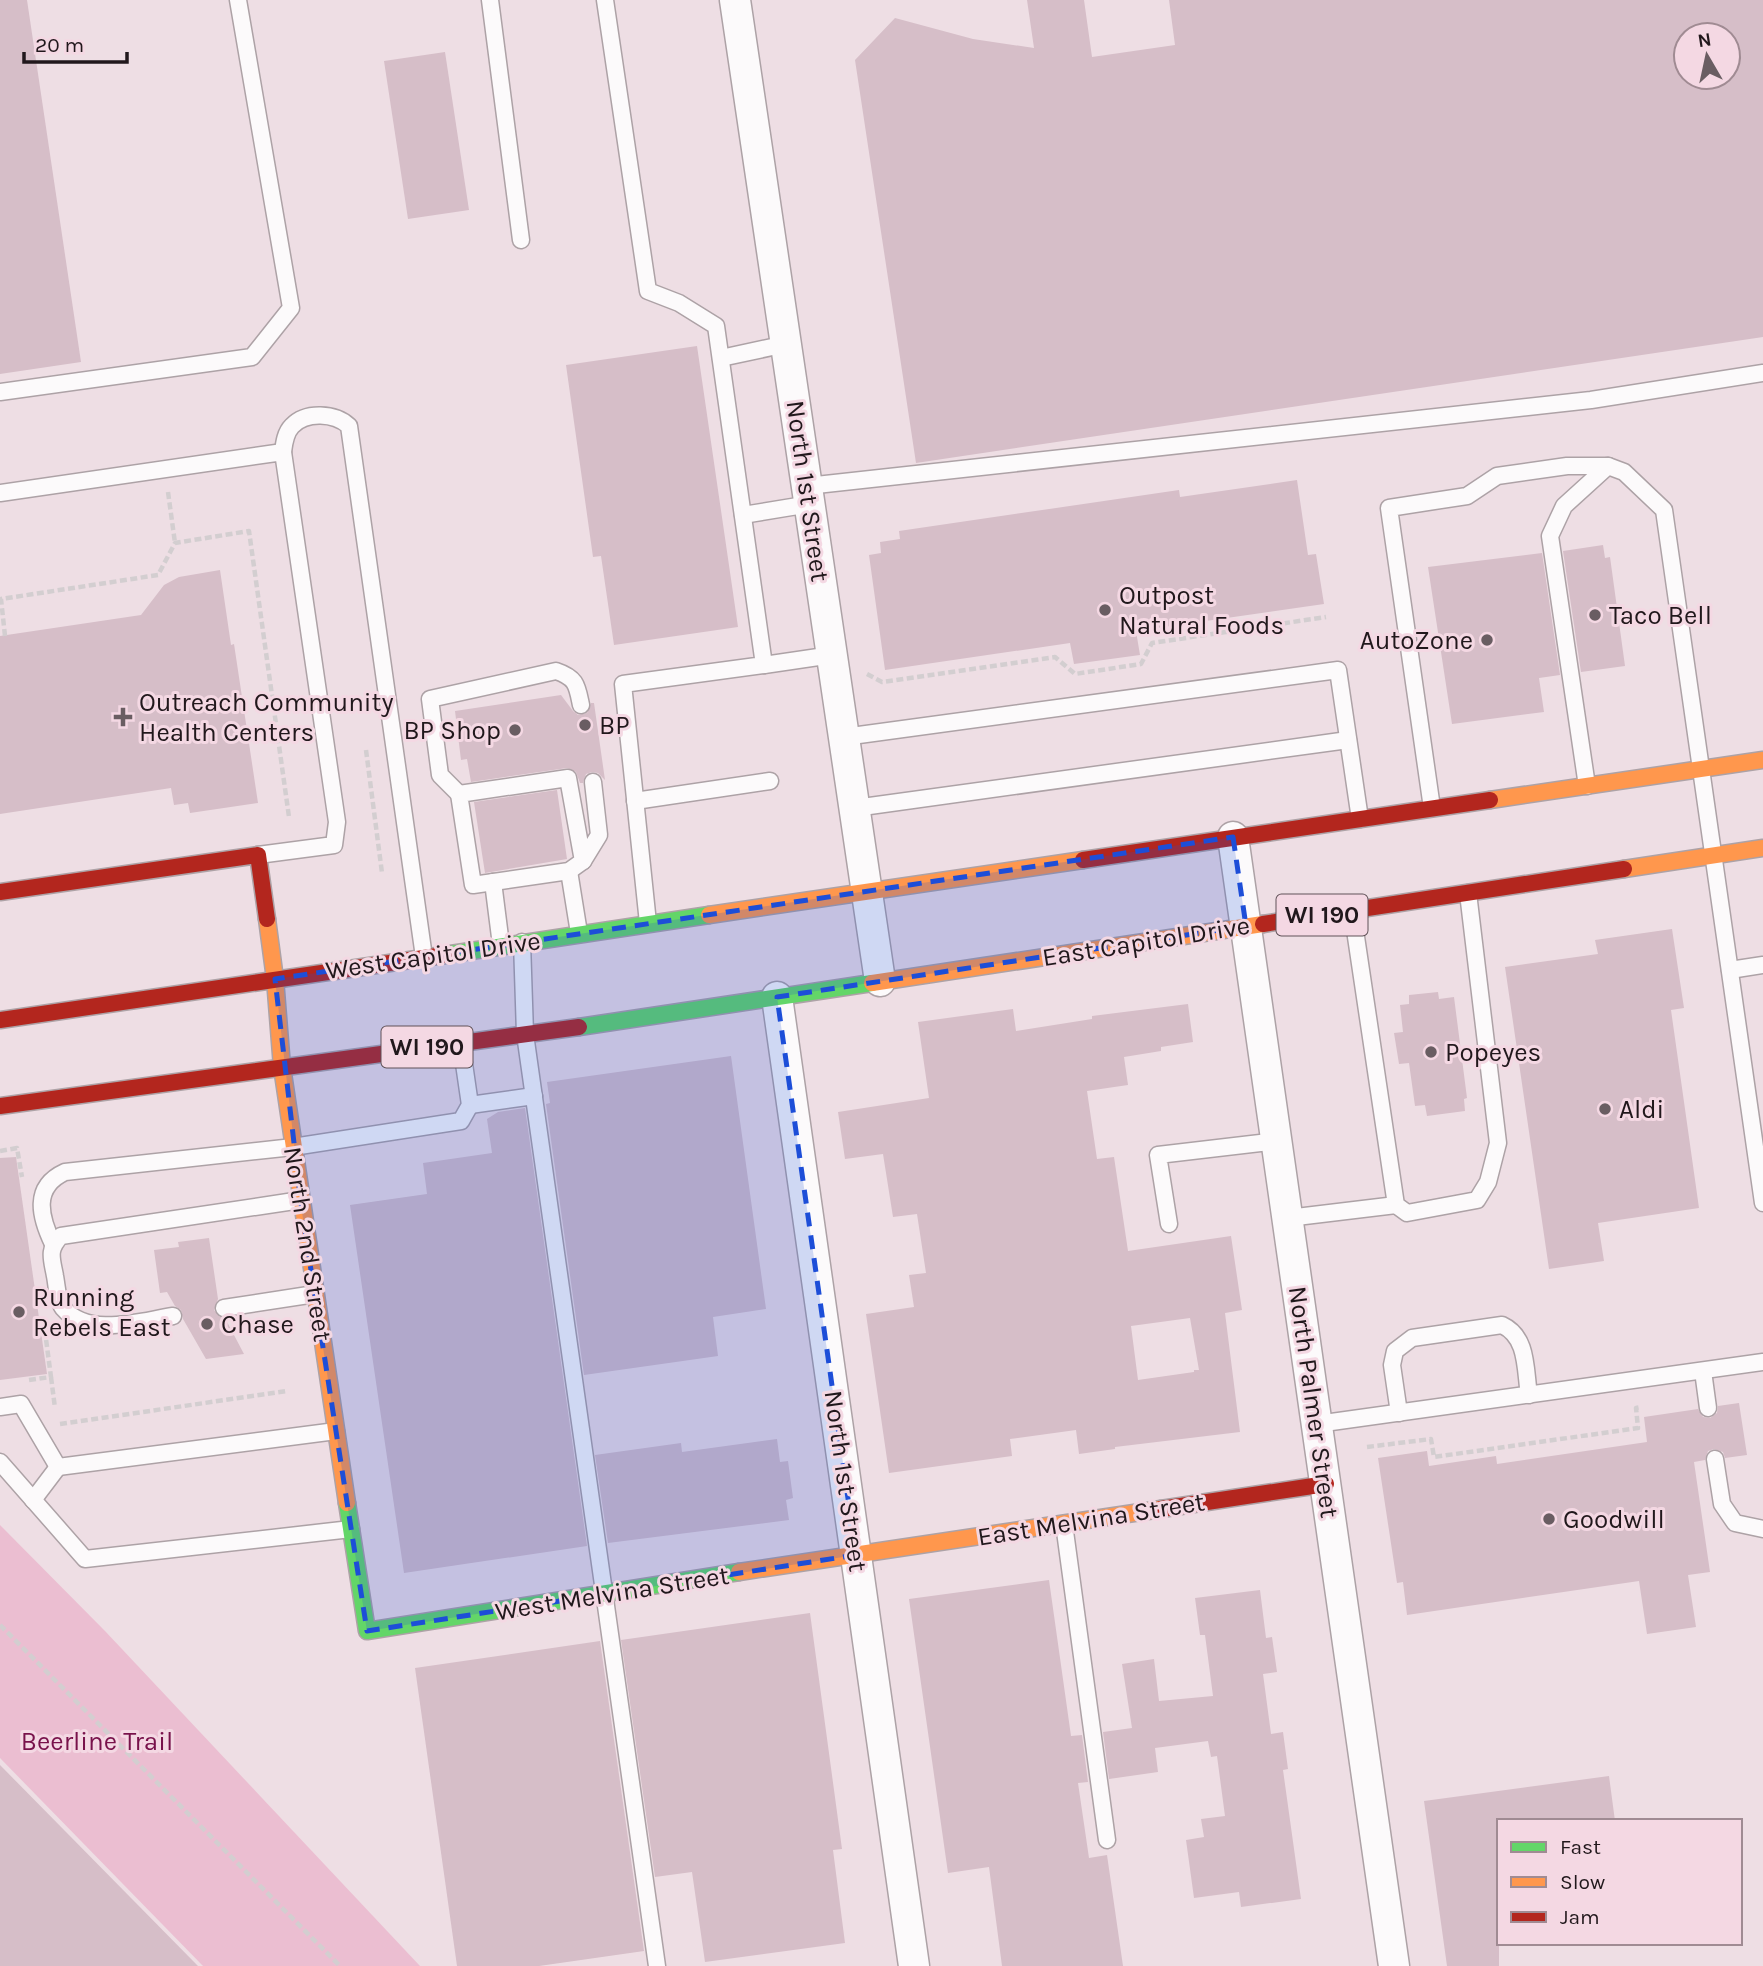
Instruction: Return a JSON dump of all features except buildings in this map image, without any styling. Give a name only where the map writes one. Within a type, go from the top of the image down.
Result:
[{"type":"main road","points":[[866,891],[1763,760]]},
{"type":"main road","name":"East Capitol Drive","points":[[777,997],[1763,848]]},
{"type":"main road","points":[[0,892],[258,855]]},
{"type":"main road","name":"North 2nd Street","points":[[258,855],[275,979],[282,1067],[293,1147],[367,1631]]},
{"type":"main road","name":"West Capitol Drive","points":[[0,1020],[866,891]]},
{"type":"main road","name":"WI 190","points":[[0,1106],[777,997]]},
{"type":"main road","name":"East Melvina Street","points":[[856,1555],[1326,1485]]},
{"type":"main road","name":"West Melvina Street","points":[[367,1631],[856,1555]]},
{"type":"street","name":"North 1st Street","points":[[735,0],[880,981]]},
{"type":"street","name":"North Palmer Street","points":[[1233,837],[1394,1966]]},
{"type":"street","name":"North 1st Street","points":[[777,997],[914,1966]]},
{"type":"lane","points":[[0,392],[252,357],[291,308],[238,0]]},
{"type":"lane","points":[[490,0],[522,240]]},
{"type":"lane","points":[[605,0],[648,291],[679,303],[716,326],[764,666]]},
{"type":"lane","points":[[721,358],[786,344]]},
{"type":"lane","points":[[743,514],[808,495],[1591,400],[1763,373]]},
{"type":"lane","points":[[258,855],[334,845],[337,822],[283,452],[285,438],[292,426],[304,419],[325,415],[341,419],[349,426],[424,957]]},
{"type":"lane","points":[[0,493],[283,452]]},
{"type":"lane","points":[[1432,808],[1389,508],[1467,496],[1497,476],[1567,466],[1608,466],[1624,472],[1664,510],[1763,1203]]},
{"type":"lane","points":[[1587,786],[1550,536],[1564,506],[1608,466]]},
{"type":"lane","points":[[648,923],[622,684],[832,655]]},
{"type":"lane","points":[[844,737],[1338,670],[1360,819]]},
{"type":"lane","points":[[581,705],[577,686],[569,675],[556,671],[430,699],[440,775],[459,794],[473,885],[520,873],[569,871],[583,861],[599,835],[593,782]]},
{"type":"lane","points":[[855,808],[1348,740]]},
{"type":"lane","points":[[459,794],[506,791],[568,778],[583,861]]},
{"type":"lane","points":[[635,801],[770,781]]},
{"type":"lane","points":[[569,871],[579,933]]},
{"type":"lane","points":[[493,882],[501,945]]},
{"type":"lane","points":[[1288,1218],[1396,1205],[1407,1213],[1477,1200],[1489,1182],[1498,1143],[1468,893]]},
{"type":"lane","points":[[1352,911],[1396,1205]]},
{"type":"lane","points":[[522,942],[525,1034],[657,1966]]},
{"type":"lane","points":[[1730,970],[1763,965]]},
{"type":"lane","points":[[53,1244],[43,1219],[42,1196],[53,1177],[65,1172],[293,1147],[461,1121],[470,1105],[461,1042]]},
{"type":"lane","points":[[470,1105],[534,1096]]},
{"type":"lane","points":[[1169,1224],[1158,1155],[1277,1141]]},
{"type":"lane","points":[[173,1316],[106,1325],[89,1324],[72,1316],[61,1306],[51,1252],[53,1244],[61,1236],[301,1200]]},
{"type":"lane","points":[[224,1308],[315,1294]]},
{"type":"lane","points":[[1399,1413],[1392,1365],[1395,1351],[1412,1338],[1502,1325],[1513,1330],[1521,1341],[1529,1395]]},
{"type":"lane","points":[[1317,1424],[1763,1362]]},
{"type":"lane","points":[[1703,1371],[1708,1408]]},
{"type":"lane","points":[[0,1407],[21,1404],[58,1467]]},
{"type":"lane","points":[[33,1500],[58,1467],[336,1431]]},
{"type":"lane","points":[[1715,1459],[1722,1504],[1735,1523],[1763,1529]]},
{"type":"lane","points":[[0,1462],[85,1559],[351,1529]]},
{"type":"lane","points":[[1064,1524],[1107,1840]]},
{"type":"path","points":[[5,636],[1,599],[158,575],[175,543],[165,469]]},
{"type":"path","points":[[175,543],[249,531],[289,817]]},
{"type":"path","points":[[832,655],[882,682],[1055,657],[1075,674],[1141,664],[1152,643],[1326,617]]},
{"type":"path","points":[[0,1151],[17,1148],[24,1188]]},
{"type":"path","points":[[42,1314],[57,1425],[287,1391]]},
{"type":"path","points":[[26,1381],[51,1377]]},
{"type":"path","points":[[1367,1447],[1431,1439],[1434,1457],[1638,1428],[1636,1408],[1648,1407]]},
{"type":"path","points":[[0,1625],[341,1966]]},
{"type":"highlighted area","points":[[1233,837],[1246,926],[777,997],[856,1555],[367,1631],[302,1212],[275,979]]},
{"type":"green space","name":"Beerline Trail","points":[[0,1525],[105,1631],[420,1966],[203,1966],[0,1758]]},
{"type":"traffic: fast","points":[[444,955],[709,915]]},
{"type":"traffic: fast","points":[[579,1027],[872,983]]},
{"type":"traffic: fast","points":[[347,1503],[367,1631],[739,1572]]},
{"type":"traffic: slow","points":[[1490,800],[1763,760]]},
{"type":"traffic: slow","points":[[1624,869],[1763,848]]},
{"type":"traffic: slow","points":[[709,915],[1083,860]]},
{"type":"traffic: slow","points":[[267,919],[282,1067],[347,1503]]},
{"type":"traffic: slow","points":[[872,983],[1263,924]]},
{"type":"traffic: slow","points":[[739,1572],[1161,1509]]},
{"type":"traffic: jam","points":[[1083,860],[1490,800]]},
{"type":"traffic: jam","points":[[0,892],[258,855],[267,919]]},
{"type":"traffic: jam","points":[[1263,924],[1624,869]]},
{"type":"traffic: jam","points":[[0,1020],[444,955]]},
{"type":"traffic: jam","points":[[0,1106],[579,1027]]},
{"type":"traffic: jam","points":[[1161,1509],[1326,1484]]},
{"type":"place","name":"Outpost Natural Foods","points":[[1105,610]]},
{"type":"place","name":"Taco Bell","points":[[1595,615]]},
{"type":"place","name":"AutoZone","points":[[1487,640]]},
{"type":"place","name":"Outreach Community Health Centers","points":[[123,717]]},
{"type":"place","name":"BP","points":[[585,725]]},
{"type":"place","name":"BP Shop","points":[[515,730]]},
{"type":"place","name":"Popeyes","points":[[1431,1052]]},
{"type":"place","name":"Aldi","points":[[1605,1109]]},
{"type":"place","name":"Running Rebels East","points":[[19,1312]]},
{"type":"place","name":"Chase","points":[[207,1324]]},
{"type":"place","name":"Goodwill","points":[[1549,1519]]}]
